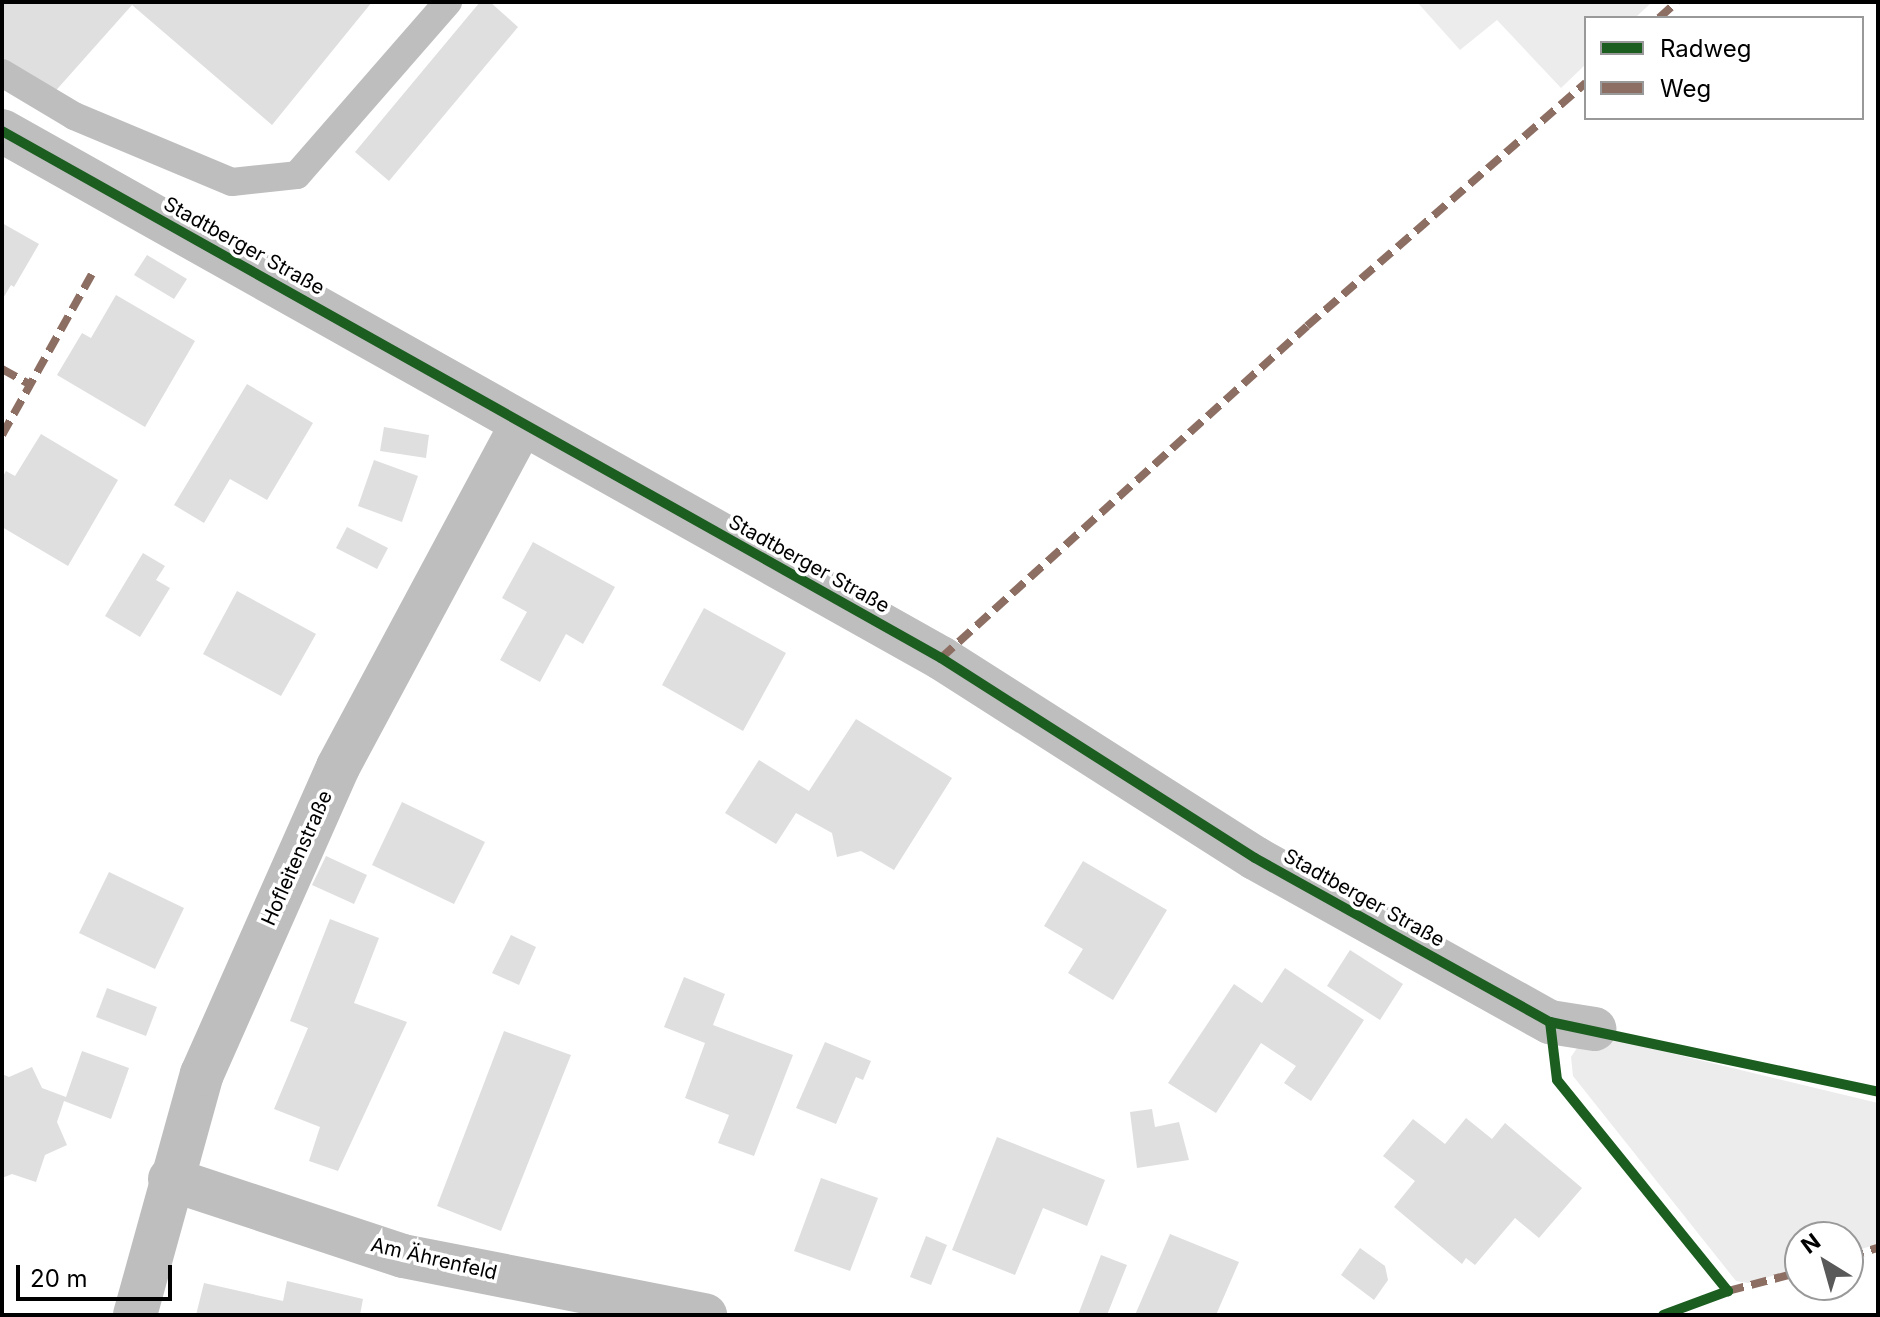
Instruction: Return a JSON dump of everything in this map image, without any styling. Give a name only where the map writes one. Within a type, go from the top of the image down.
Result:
[{"type":"street","name":"Stadtberger Straße","points":[[2,131],[941,658],[1255,858],[1550,1022],[1594,1029]]},
{"type":"street","name":"Hofleitenstraße","points":[[135,1315],[170,1179],[202,1074],[338,767],[521,425]]},
{"type":"street","name":"Am Ährenfeld","points":[[170,1179],[403,1256],[705,1315]]},
{"type":"lane","points":[[2,73],[74,116],[232,182],[297,175],[448,2]]},
{"type":"shaded area","points":[[1417,2],[1652,2],[1637,16],[1584,16],[1584,66],[1561,88],[1497,20],[1460,50]]},
{"type":"shaded area","points":[[1608,1038],[1878,1103],[1878,1244],[1864,1248],[1864,1221],[1784,1221],[1784,1273],[1748,1283],[1736,1281],[1573,1076],[1571,1057],[1581,1042]]},
{"type":"building","points":[[2,2],[372,2],[272,125],[132,5],[51,96],[2,58]]},
{"type":"building","points":[[480,2],[490,2],[518,27],[389,181],[355,152]]},
{"type":"building","points":[[2,223],[39,244],[14,287],[11,285],[2,300]]},
{"type":"building","points":[[147,255],[187,279],[174,299],[134,275]]},
{"type":"building","points":[[116,295],[195,341],[145,427],[57,375],[82,333],[91,338]]},
{"type":"building","points":[[247,384],[313,423],[267,500],[230,479],[204,523],[174,505]]},
{"type":"building","points":[[384,427],[429,435],[426,458],[380,451]]},
{"type":"building","points":[[41,434],[118,480],[68,566],[2,527],[2,478],[6,471],[15,476]]},
{"type":"building","points":[[374,460],[418,476],[402,522],[358,506]]},
{"type":"building","points":[[347,527],[388,548],[377,569],[336,548]]},
{"type":"building","points":[[533,542],[615,587],[583,644],[566,634],[540,682],[500,660],[527,612],[502,598]]},
{"type":"building","points":[[143,553],[165,566],[156,580],[170,588],[140,637],[105,616]]},
{"type":"building","points":[[237,591],[316,634],[281,696],[203,654]]},
{"type":"building","points":[[704,608],[786,653],[743,731],[662,685]]},
{"type":"building","points":[[856,719],[952,778],[894,870],[861,851],[837,857],[832,833],[796,813],[776,844],[725,813],[759,760],[809,791]]},
{"type":"building","points":[[402,802],[485,842],[454,904],[372,865]]},
{"type":"building","points":[[326,856],[367,875],[354,904],[312,885]]},
{"type":"building","points":[[1083,861],[1167,910],[1113,1000],[1068,973],[1083,949],[1044,926]]},
{"type":"building","points":[[109,872],[184,908],[155,969],[79,933]]},
{"type":"building","points":[[330,919],[379,938],[354,1003],[407,1022],[338,1171],[309,1161],[320,1127],[274,1109],[308,1028],[290,1021]]},
{"type":"building","points":[[511,935],[536,947],[519,985],[492,973]]},
{"type":"building","points":[[1350,950],[1403,984],[1380,1020],[1327,986]]},
{"type":"building","points":[[1285,968],[1364,1020],[1311,1101],[1284,1083],[1296,1066],[1261,1043],[1216,1113],[1168,1083],[1234,984],[1262,1003]]},
{"type":"building","points":[[684,977],[725,994],[713,1025],[793,1055],[754,1156],[718,1143],[729,1115],[685,1098],[705,1043],[664,1027]]},
{"type":"building","points":[[107,988],[157,1007],[146,1036],[96,1017]]},
{"type":"building","points":[[504,1031],[571,1055],[501,1231],[437,1206]]},
{"type":"building","points":[[825,1042],[871,1061],[863,1080],[856,1077],[836,1124],[796,1108]]},
{"type":"building","points":[[82,1051],[129,1068],[111,1119],[64,1101],[57,1122],[67,1145],[45,1155],[36,1182],[12,1174],[2,1178],[2,1074],[9,1077],[32,1067],[42,1088],[66,1097]]},
{"type":"building","points":[[1152,1109],[1155,1127],[1179,1122],[1189,1160],[1137,1168],[1130,1112]]},
{"type":"building","points":[[1466,1118],[1492,1139],[1505,1123],[1582,1188],[1539,1238],[1515,1218],[1475,1265],[1466,1258],[1462,1264],[1394,1207],[1415,1181],[1383,1156],[1413,1119],[1445,1144]]},
{"type":"building","points":[[997,1137],[1105,1180],[1087,1226],[1043,1208],[1015,1275],[952,1250]]},
{"type":"building","points":[[821,1178],[878,1198],[850,1271],[794,1251]]},
{"type":"building","points":[[1170,1234],[1239,1262],[1216,1315],[1135,1315]]},
{"type":"building","points":[[926,1236],[947,1245],[931,1285],[910,1277]]},
{"type":"building","points":[[1360,1248],[1385,1266],[1388,1280],[1374,1300],[1341,1275]]},
{"type":"building","points":[[1101,1255],[1127,1265],[1107,1315],[1078,1315]]},
{"type":"building","points":[[287,1281],[363,1299],[360,1315],[196,1315],[204,1283],[283,1301]]},
{"type":"marked path","points":[[1661,16],[1677,2]]},
{"type":"marked path","points":[[941,658],[1307,326],[1584,85]]},
{"type":"marked path","points":[[2,435],[92,274]]},
{"type":"marked path","points":[[2,369],[29,384]]},
{"type":"marked path","points":[[1864,1252],[1878,1248]]},
{"type":"marked path","points":[[1728,1291],[1784,1276]]},
{"type":"cycle path","points":[[2,131],[941,658],[1255,858],[1550,1022],[1878,1092]]},
{"type":"cycle path","points":[[1550,1022],[1557,1080],[1728,1291],[1663,1315]]}]
